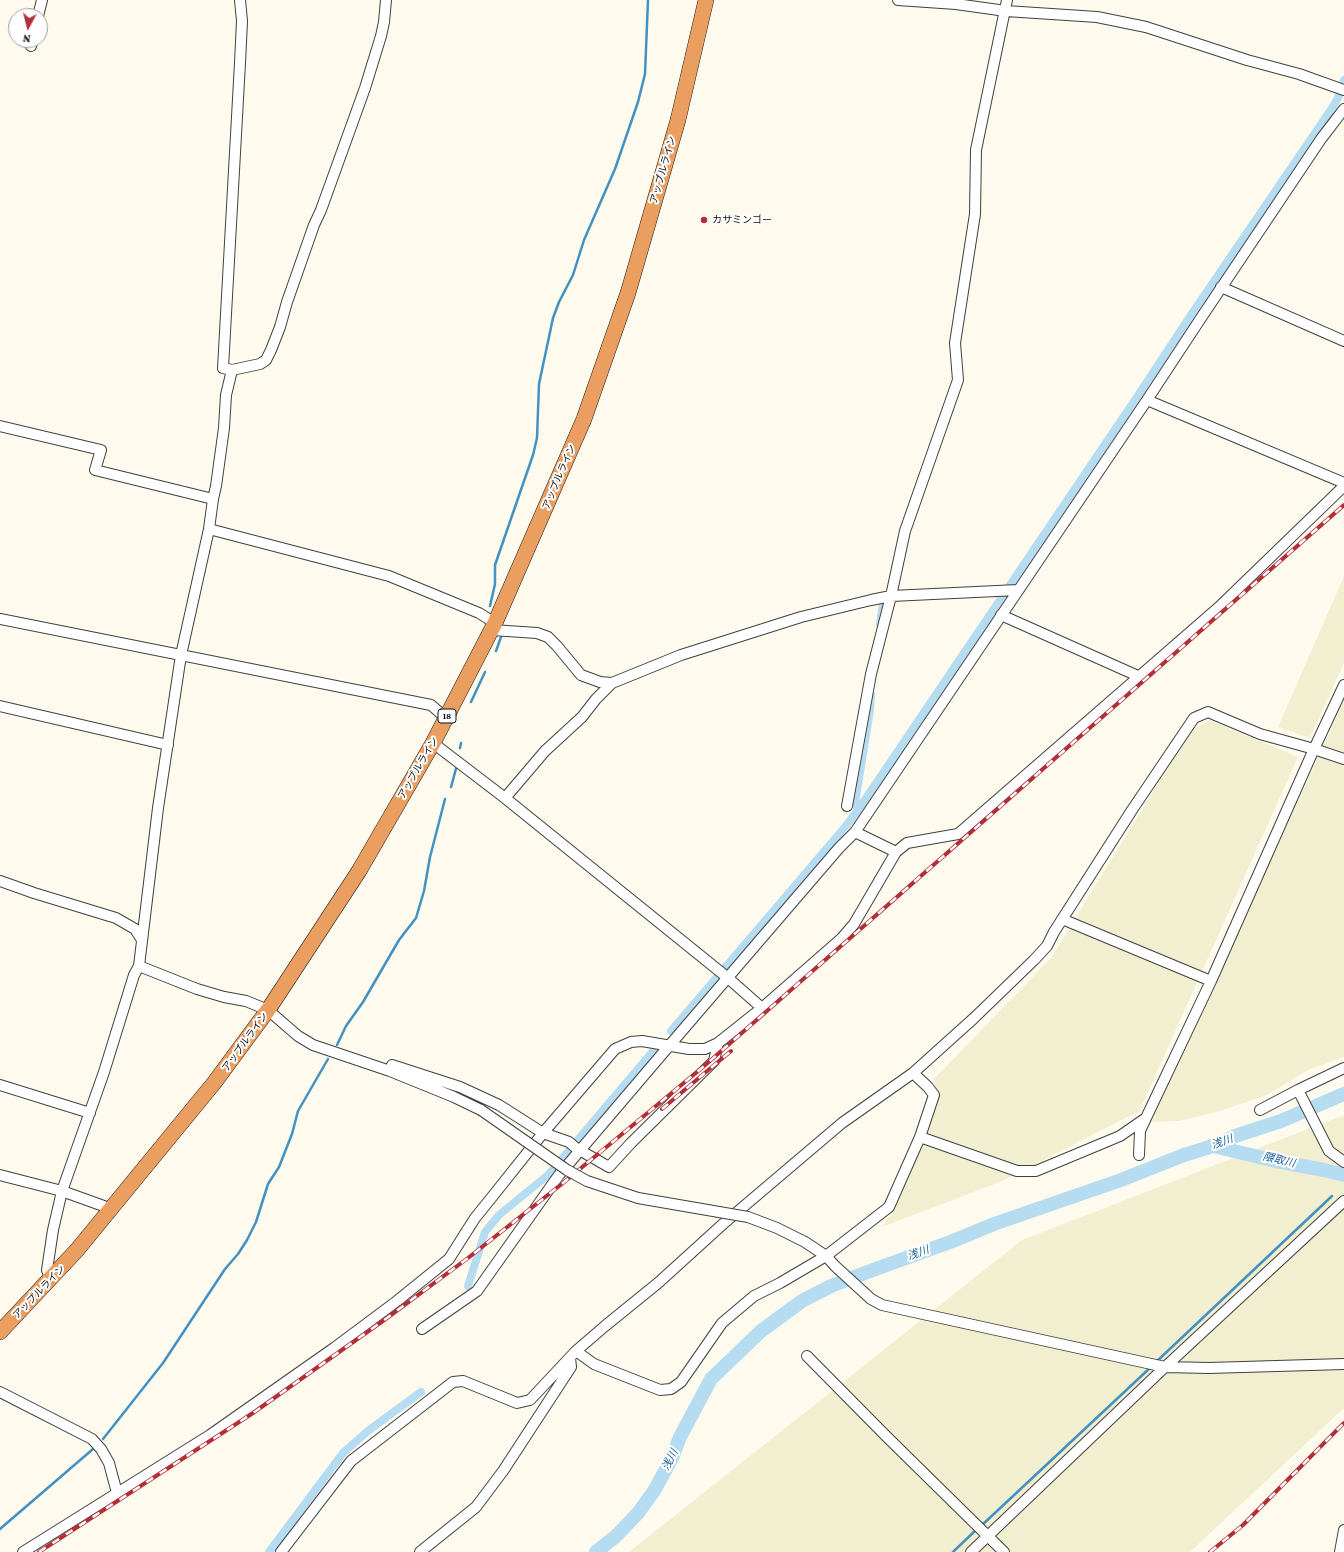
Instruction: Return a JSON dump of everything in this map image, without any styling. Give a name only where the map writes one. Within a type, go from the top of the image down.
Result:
[{"type":"highway","name":"アップルライン","points":[[0,1332],[51,1280],[112,1209],[214,1083],[268,1010],[359,871],[433,743],[494,626],[584,419],[628,293],[678,120],[706,0]]},
{"type":"street","points":[[240,0],[242,20],[223,368],[232,370],[260,364],[266,360],[271,350],[314,225],[321,210],[365,88],[381,36],[386,0]]},
{"type":"street","points":[[898,0],[956,4],[1006,11],[1097,17],[1146,27],[1340,89]]},
{"type":"street","points":[[847,806],[871,674],[891,596],[905,531],[958,380],[955,343],[975,214],[976,150],[1008,0]]},
{"type":"street","points":[[422,1329],[477,1291],[559,1175],[575,1147],[669,1046],[727,976],[839,848],[855,832],[1002,615],[1015,590],[1147,400],[1321,139],[1344,109]]},
{"type":"street","points":[[1221,287],[1344,341]]},
{"type":"street","points":[[51,1280],[46,1270],[62,1191],[90,1113],[134,974],[139,966],[158,808],[182,655],[209,529],[224,428],[226,394],[232,370]]},
{"type":"street","points":[[23,1552],[210,1434],[328,1352],[397,1301],[448,1259],[475,1218],[543,1133],[615,1049],[631,1042],[642,1041],[689,1049],[705,1049],[718,1043],[762,1008],[842,938],[854,924],[896,852],[907,843],[958,834],[1219,607],[1344,485],[1147,400]]},
{"type":"street","points":[[0,426],[100,450],[95,470],[213,499]]},
{"type":"street","points":[[209,529],[389,576],[479,612],[494,626],[537,632],[548,637],[581,675],[600,682],[612,683]]},
{"type":"street","points":[[505,798],[545,751],[582,717],[596,699],[612,683],[682,655],[794,620],[871,600],[891,596],[1015,590]]},
{"type":"street","points":[[1002,615],[1138,676]]},
{"type":"street","points":[[0,620],[431,705],[446,718]]},
{"type":"street","points":[[1139,1155],[1140,1131],[1211,981],[1344,685]]},
{"type":"street","points":[[0,706],[168,746]]},
{"type":"street","points":[[281,1552],[350,1461],[453,1382],[462,1381],[517,1403],[530,1400],[573,1354],[658,1283],[723,1224],[842,1123],[913,1072],[973,1019],[1047,946],[1062,919],[1194,718],[1208,712],[1260,734],[1344,759]]},
{"type":"street","points":[[433,743],[505,798],[727,976],[762,1008]]},
{"type":"street","points":[[855,832],[896,852]]},
{"type":"street","points":[[0,881],[116,918],[135,929],[142,940]]},
{"type":"street","points":[[1062,919],[1211,981]]},
{"type":"street","points":[[139,966],[197,989],[224,997],[246,1001],[268,1010],[298,1036],[313,1045],[390,1071],[454,1097],[481,1110],[561,1166],[587,1181],[638,1198],[748,1217],[777,1228],[805,1242],[826,1256],[867,1295],[882,1305],[1165,1367],[1209,1368],[1344,1364]]},
{"type":"street","points":[[390,1071],[392,1065],[460,1087],[499,1105],[543,1133],[575,1147],[609,1167],[637,1137],[714,1061],[718,1043]]},
{"type":"street","points":[[1260,1110],[1344,1068]]},
{"type":"street","points":[[573,1354],[594,1364],[660,1390],[671,1389],[681,1382],[722,1323],[754,1296],[780,1283],[826,1256],[889,1207],[920,1137],[934,1095],[928,1086],[913,1072]]},
{"type":"street","points":[[0,1084],[90,1113]]},
{"type":"street","points":[[1298,1091],[1328,1151],[1344,1162]]},
{"type":"street","points":[[920,1137],[1017,1170],[1036,1171],[1120,1136],[1146,1118]]},
{"type":"street","points":[[0,1175],[62,1191],[112,1209]]},
{"type":"street","points":[[971,1552],[1165,1367],[1344,1201]]},
{"type":"street","points":[[420,1552],[476,1507],[503,1471],[571,1367],[573,1354]]},
{"type":"street","points":[[807,1356],[1004,1552]]},
{"type":"street","points":[[0,1392],[92,1439],[101,1449],[109,1463],[117,1493]]},
{"type":"street","points":[[1340,1552],[1344,1530]]},
{"type":"shaded area","points":[[1344,576],[1344,663],[1310,738],[1278,727]]},
{"type":"shaded area","points":[[1344,701],[1344,1057],[1308,1070],[1267,1095],[1214,1113],[1178,1121],[1150,1122]]},
{"type":"shaded area","points":[[1209,720],[1298,757],[1139,1112],[1005,1180],[882,1227],[895,1207],[937,1098],[934,1079],[1051,958],[1190,731]]},
{"type":"shaded area","points":[[1344,1115],[1344,1408],[1190,1552],[629,1552],[1022,1240]]},
{"type":"waterway","points":[[490,606],[495,584],[495,565],[533,455],[537,438],[539,384],[553,318],[559,302],[573,275],[584,240],[615,169],[638,102],[645,74],[648,0]]},
{"type":"waterway","points":[[671,1031],[858,810],[1330,111],[1338,98],[1344,80]]},
{"type":"waterway","points":[[880,624],[883,603]]},
{"type":"waterway","points":[[496,651],[501,637]]},
{"type":"waterway","points":[[471,702],[485,672]]},
{"type":"waterway","points":[[858,810],[855,803],[870,710],[871,695]]},
{"type":"waterway","points":[[460,748],[461,743]]},
{"type":"waterway","points":[[451,787],[457,765]]},
{"type":"waterway","points":[[337,1045],[346,1026],[363,1002],[399,940],[416,918],[424,891],[430,857],[445,799]]},
{"type":"waterway","points":[[468,1286],[485,1232],[499,1215],[548,1175],[654,1050]]},
{"type":"waterway","points":[[103,1439],[163,1363],[225,1269],[238,1254],[247,1240],[256,1222],[268,1184],[279,1167],[292,1134],[298,1111],[328,1059]]},
{"type":"waterway","name":"浅川","points":[[596,1552],[616,1536],[638,1513],[654,1491],[672,1458],[680,1437],[711,1379],[761,1331],[802,1301],[831,1286],[953,1241],[994,1224],[1121,1180],[1184,1155],[1213,1146],[1235,1136],[1281,1121],[1344,1094]]},
{"type":"waterway","name":"隈取川","points":[[1213,1146],[1344,1175]]},
{"type":"waterway","points":[[1156,1362],[1332,1196]]},
{"type":"waterway","points":[[981,1526],[1151,1367]]},
{"type":"waterway","points":[[269,1552],[343,1453],[369,1430],[421,1392]]},
{"type":"waterway","points":[[0,1529],[93,1449]]},
{"type":"waterway","points":[[953,1552],[977,1529]]},
{"type":"railway","points":[[39,1552],[253,1413],[387,1318],[468,1258],[563,1183],[703,1067],[1344,505]]},
{"type":"railway","points":[[662,1109],[731,1051]]},
{"type":"railway","points":[[1210,1552],[1243,1525],[1344,1423]]},
{"type":"place","name":"カサミンゴー","points":[[704,220]]}]
